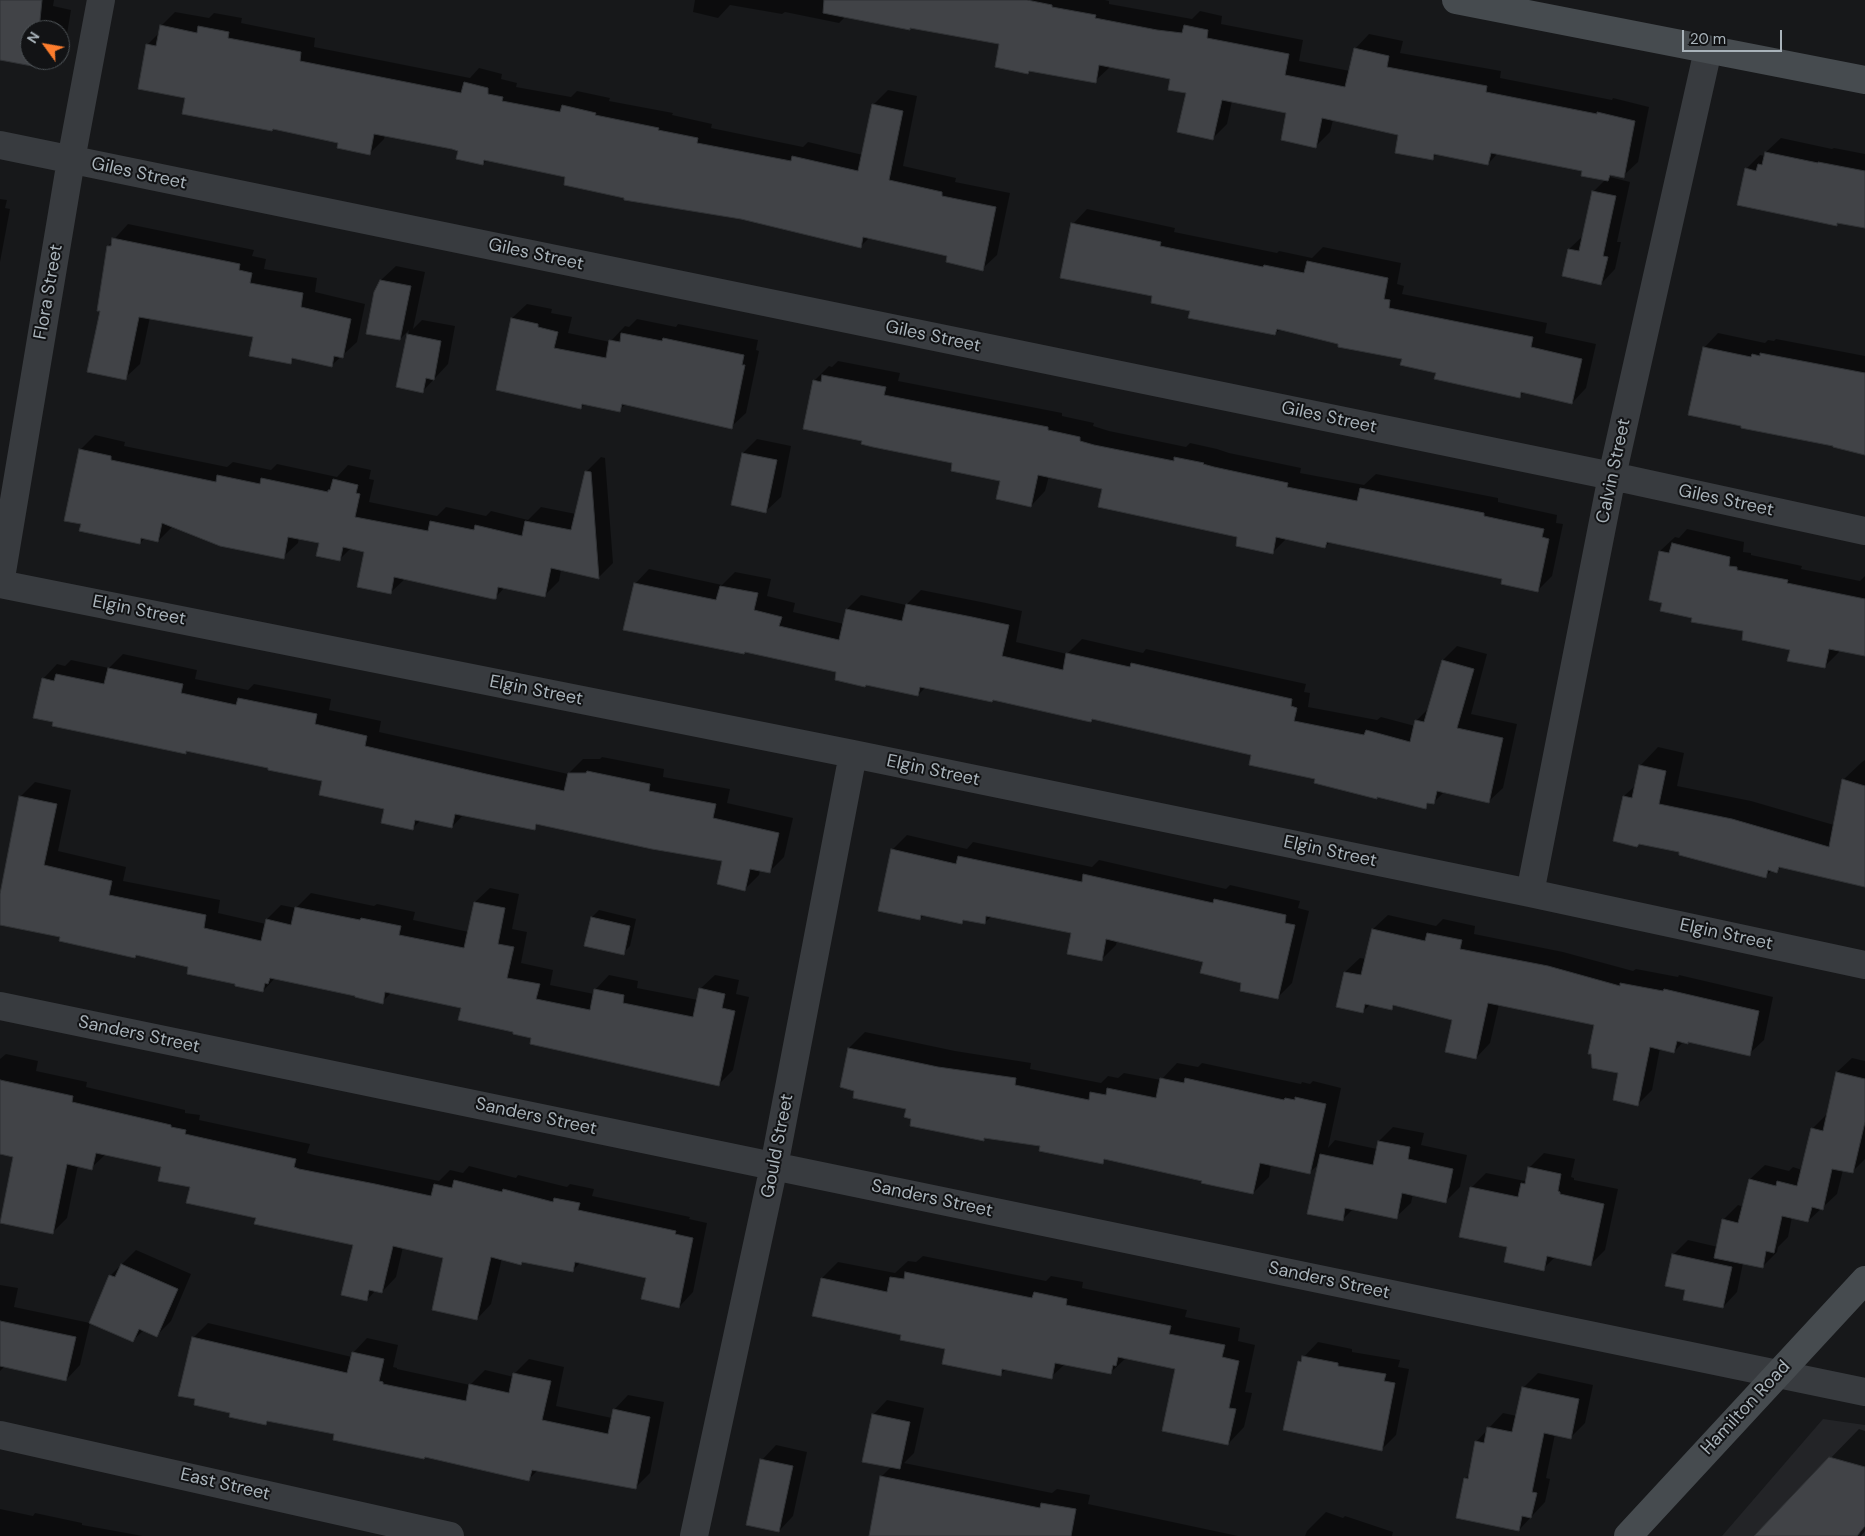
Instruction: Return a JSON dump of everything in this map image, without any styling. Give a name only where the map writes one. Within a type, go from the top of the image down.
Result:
[{"type":"main road","points":[[1473,2],[1865,80]]},
{"type":"main road","name":"Hamilton Road","points":[[1628,1536],[1865,1280]]},
{"type":"street","name":"Flora Street","points":[[0,584],[71,160],[101,0]]},
{"type":"street","name":"Calvin Street","points":[[1530,893],[1612,476],[1708,50]]},
{"type":"street","name":"Giles Street","points":[[0,145],[1612,476],[1865,531]]},
{"type":"street","name":"Elgin Street","points":[[0,584],[853,754],[1530,893],[1865,965]]},
{"type":"street","name":"Gould Street","points":[[694,1536],[774,1166],[853,754]]},
{"type":"street","name":"Sanders Street","points":[[0,1006],[1865,1392]]},
{"type":"street","name":"East Street","points":[[0,1435],[450,1536]]},
{"type":"shaded area","points":[[1823,1419],[1865,1425],[1865,1536],[1722,1536]]},
{"type":"building","points":[[0,0],[42,0],[40,20],[20,20],[20,64],[0,60]]},
{"type":"building","points":[[824,0],[1027,0],[1052,5],[1052,7],[1096,15],[1095,18],[1157,30],[1182,33],[1184,25],[1208,30],[1207,38],[1289,54],[1285,75],[1345,87],[1354,48],[1389,56],[1387,67],[1487,86],[1486,92],[1597,114],[1597,112],[1635,121],[1624,178],[1610,175],[1608,181],[1581,176],[1582,171],[1491,153],[1488,165],[1434,154],[1433,160],[1395,153],[1398,135],[1322,118],[1316,148],[1281,140],[1286,113],[1222,100],[1213,140],[1177,132],[1186,93],[1168,90],[1170,79],[1099,65],[1096,83],[1029,71],[1028,74],[995,67],[999,44],[910,28],[910,30],[823,13]]},
{"type":"building","points":[[160,25],[197,33],[198,26],[229,32],[228,38],[301,52],[300,61],[461,93],[464,82],[488,88],[488,94],[503,97],[502,101],[560,112],[562,105],[596,113],[595,115],[698,138],[697,143],[791,161],[792,156],[858,171],[872,104],[903,111],[889,180],[942,192],[942,196],[996,207],[983,271],[946,262],[947,256],[863,237],[861,248],[741,219],[624,200],[624,198],[564,185],[565,177],[484,160],[483,165],[456,159],[458,151],[452,149],[374,134],[370,155],[337,148],[338,143],[273,129],[272,131],[182,114],[185,98],[138,89],[146,44],[156,46]]},
{"type":"building","points":[[1765,152],[1865,171],[1865,228],[1837,223],[1837,226],[1737,205],[1745,168],[1756,171],[1758,164],[1762,165]]},
{"type":"building","points":[[1592,191],[1616,196],[1603,256],[1608,257],[1601,285],[1562,276],[1568,249],[1579,251]]},
{"type":"building","points":[[1071,223],[1161,242],[1160,246],[1263,267],[1264,265],[1304,273],[1307,261],[1388,278],[1384,299],[1390,300],[1389,308],[1533,337],[1531,347],[1582,359],[1572,404],[1521,392],[1520,398],[1434,379],[1436,373],[1400,365],[1402,359],[1338,347],[1338,344],[1277,329],[1275,335],[1188,318],[1190,311],[1151,303],[1152,296],[1060,278]]},
{"type":"building","points":[[112,238],[240,264],[239,270],[252,273],[250,283],[303,293],[301,307],[351,319],[343,358],[334,356],[332,367],[292,358],[291,364],[249,356],[253,337],[139,317],[126,380],[87,372],[100,311],[97,311],[107,246],[111,246]]},
{"type":"building","points":[[380,280],[411,286],[400,340],[366,334],[374,292]]},
{"type":"building","points":[[511,318],[538,324],[538,327],[558,332],[554,348],[606,358],[609,340],[620,342],[621,333],[662,341],[663,338],[744,355],[742,365],[745,365],[732,429],[622,404],[620,412],[582,404],[581,409],[496,390]]},
{"type":"building","points":[[407,334],[441,341],[434,380],[426,378],[423,393],[396,387]]},
{"type":"building","points":[[1703,347],[1751,357],[1752,354],[1760,356],[1760,353],[1865,373],[1865,455],[1833,446],[1741,428],[1741,426],[1688,415]]},
{"type":"building","points":[[822,375],[886,387],[884,395],[1048,427],[1048,430],[1080,437],[1080,441],[1094,445],[1174,461],[1174,457],[1204,463],[1214,467],[1288,483],[1287,487],[1357,501],[1360,488],[1484,513],[1484,516],[1544,529],[1542,537],[1549,539],[1538,592],[1501,584],[1502,579],[1327,542],[1325,548],[1276,537],[1273,554],[1236,546],[1237,537],[1098,507],[1102,489],[1038,475],[1031,507],[996,499],[1000,481],[951,471],[952,463],[873,447],[861,444],[862,441],[803,429],[813,380],[821,382]]},
{"type":"building","points":[[79,449],[111,456],[111,460],[216,482],[217,475],[260,484],[261,478],[328,492],[333,479],[358,485],[356,493],[360,494],[355,517],[428,531],[430,521],[474,530],[475,525],[522,536],[525,521],[571,530],[585,471],[591,472],[599,579],[551,568],[545,597],[498,587],[496,599],[493,599],[394,577],[391,594],[357,587],[364,552],[343,547],[340,561],[316,556],[319,543],[288,537],[284,559],[220,546],[162,523],[158,542],[141,538],[140,544],[79,531],[81,524],[64,521]]},
{"type":"building","points":[[742,453],[777,460],[766,513],[731,505]]},
{"type":"building","points":[[1672,543],[1730,557],[1729,566],[1737,567],[1737,570],[1788,580],[1787,583],[1865,599],[1865,656],[1829,649],[1825,668],[1787,661],[1790,650],[1742,640],[1743,631],[1691,622],[1692,618],[1660,611],[1662,603],[1649,600],[1659,551],[1669,553]]},
{"type":"building","points":[[634,583],[716,600],[720,586],[758,593],[754,610],[782,617],[779,626],[839,640],[846,609],[902,621],[906,604],[972,617],[1009,625],[1002,656],[1063,670],[1066,653],[1130,667],[1131,663],[1292,699],[1291,706],[1297,708],[1294,721],[1364,735],[1366,730],[1410,742],[1415,720],[1424,722],[1442,660],[1474,669],[1457,728],[1503,738],[1489,803],[1437,791],[1434,804],[1427,803],[1426,809],[1314,783],[1315,779],[1249,765],[1251,755],[1092,719],[1091,722],[993,700],[992,702],[920,687],[918,696],[866,685],[865,687],[835,680],[836,672],[745,652],[744,654],[623,630]]},
{"type":"building","points":[[108,668],[183,684],[181,693],[236,705],[238,698],[317,714],[315,724],[367,736],[365,746],[486,774],[564,791],[568,773],[586,773],[587,771],[650,784],[649,791],[716,804],[713,818],[779,833],[770,873],[750,869],[745,891],[717,884],[722,861],[652,849],[536,824],[535,830],[455,814],[452,828],[415,820],[413,830],[381,823],[384,809],[319,795],[322,781],[186,751],[186,754],[52,726],[53,722],[33,718],[42,678],[54,681],[56,674],[104,684]]},
{"type":"building","points":[[1639,765],[1666,771],[1659,804],[1732,819],[1829,847],[1842,779],[1865,786],[1865,887],[1779,867],[1777,873],[1768,870],[1766,878],[1679,855],[1679,852],[1639,844],[1637,847],[1613,841],[1623,796],[1632,798]]},
{"type":"building","points":[[19,796],[57,804],[44,865],[112,881],[109,895],[206,915],[204,928],[261,941],[266,919],[291,925],[295,907],[401,926],[399,935],[464,948],[474,902],[505,908],[498,944],[514,947],[507,978],[540,984],[536,999],[590,1010],[594,989],[624,995],[623,1003],[693,1017],[699,988],[725,994],[722,1008],[735,1011],[719,1086],[530,1044],[531,1038],[513,1034],[513,1032],[458,1020],[461,1008],[385,992],[383,1004],[355,996],[270,978],[268,984],[265,983],[263,992],[187,974],[188,967],[136,955],[135,958],[59,941],[60,937],[0,925],[0,894]]},
{"type":"building","points":[[891,849],[956,864],[958,856],[1082,882],[1083,874],[1213,903],[1214,899],[1286,915],[1285,923],[1295,925],[1278,999],[1240,991],[1241,983],[1200,973],[1203,962],[1106,939],[1102,961],[1067,954],[1071,933],[986,916],[985,924],[963,920],[962,924],[921,915],[920,920],[878,911]]},
{"type":"building","points":[[591,917],[630,926],[624,955],[584,946]]},
{"type":"building","points":[[1372,929],[1425,941],[1427,933],[1462,940],[1460,949],[1548,966],[1620,986],[1620,983],[1663,991],[1664,989],[1759,1011],[1750,1056],[1677,1041],[1674,1053],[1650,1047],[1638,1106],[1613,1100],[1618,1073],[1592,1068],[1591,1054],[1588,1054],[1594,1025],[1488,1003],[1476,1059],[1445,1052],[1452,1020],[1393,1005],[1392,1010],[1365,1004],[1363,1013],[1336,1007],[1344,972],[1361,975]]},
{"type":"building","points":[[848,1048],[938,1067],[1016,1078],[1015,1085],[1089,1100],[1090,1092],[1106,1095],[1107,1088],[1156,1098],[1160,1078],[1184,1083],[1185,1078],[1284,1100],[1285,1098],[1295,1100],[1295,1097],[1326,1104],[1310,1174],[1260,1163],[1253,1194],[1104,1159],[1103,1164],[1039,1151],[1040,1146],[984,1138],[984,1141],[910,1126],[911,1119],[904,1117],[906,1109],[853,1098],[854,1091],[840,1087]]},
{"type":"building","points":[[1836,1072],[1865,1079],[1865,1122],[1853,1173],[1832,1169],[1823,1210],[1812,1207],[1808,1222],[1782,1216],[1774,1253],[1766,1251],[1763,1268],[1714,1258],[1722,1219],[1738,1223],[1749,1179],[1776,1186],[1777,1181],[1797,1186],[1811,1128],[1823,1131]]},
{"type":"building","points":[[0,1080],[73,1096],[72,1102],[171,1125],[171,1127],[186,1130],[185,1134],[296,1159],[294,1167],[299,1169],[431,1196],[434,1184],[452,1188],[454,1180],[502,1192],[503,1189],[553,1202],[554,1198],[580,1203],[578,1210],[676,1231],[675,1234],[693,1238],[679,1308],[641,1299],[646,1278],[575,1262],[573,1272],[522,1262],[521,1265],[491,1257],[477,1320],[432,1310],[443,1258],[393,1246],[382,1293],[369,1290],[367,1301],[341,1295],[353,1245],[254,1224],[256,1218],[186,1203],[190,1187],[158,1181],[161,1167],[96,1153],[92,1170],[67,1164],[53,1234],[0,1223],[13,1157],[0,1154]]},
{"type":"building","points":[[1378,1141],[1410,1147],[1408,1159],[1453,1169],[1446,1203],[1402,1193],[1397,1219],[1345,1208],[1343,1221],[1307,1214],[1320,1154],[1373,1165]]},
{"type":"building","points":[[1528,1167],[1561,1174],[1558,1191],[1560,1194],[1604,1204],[1591,1266],[1547,1256],[1544,1271],[1504,1262],[1507,1247],[1459,1237],[1470,1187],[1518,1197],[1521,1183],[1525,1184]]},
{"type":"building","points":[[1672,1254],[1732,1267],[1723,1308],[1683,1300],[1685,1290],[1665,1286]]},
{"type":"building","points":[[121,1264],[178,1289],[157,1337],[139,1329],[133,1342],[89,1323],[109,1275],[115,1277]]},
{"type":"building","points":[[905,1272],[1032,1298],[1034,1292],[1067,1299],[1066,1305],[1171,1326],[1169,1334],[1225,1345],[1222,1357],[1239,1361],[1229,1408],[1236,1409],[1228,1445],[1162,1431],[1175,1369],[1118,1357],[1116,1366],[1113,1365],[1111,1374],[1055,1363],[1052,1379],[1002,1369],[1001,1376],[942,1364],[945,1349],[900,1340],[901,1335],[812,1316],[821,1278],[887,1292],[890,1277],[904,1279]]},
{"type":"building","points":[[0,1321],[76,1337],[66,1381],[0,1366]]},
{"type":"building","points":[[192,1337],[347,1373],[352,1352],[384,1359],[379,1381],[383,1382],[383,1384],[466,1401],[469,1384],[509,1393],[513,1373],[551,1381],[542,1420],[608,1434],[613,1409],[650,1417],[636,1489],[532,1470],[529,1481],[425,1457],[424,1459],[333,1440],[334,1434],[267,1421],[266,1425],[229,1417],[230,1413],[194,1405],[195,1399],[178,1396]]},
{"type":"building","points":[[1302,1356],[1338,1363],[1338,1366],[1386,1374],[1384,1381],[1395,1383],[1382,1451],[1283,1430],[1298,1361],[1301,1362]]},
{"type":"building","points":[[1522,1387],[1579,1399],[1571,1439],[1544,1433],[1532,1492],[1537,1493],[1531,1518],[1522,1516],[1519,1531],[1456,1518],[1464,1478],[1468,1479],[1475,1441],[1484,1443],[1487,1427],[1512,1432]]},
{"type":"building","points":[[872,1414],[910,1422],[900,1469],[862,1462]]},
{"type":"building","points":[[1829,1457],[1865,1467],[1865,1526],[1857,1536],[1754,1536]]},
{"type":"building","points":[[760,1459],[793,1466],[779,1532],[746,1525]]},
{"type":"building","points":[[880,1476],[1040,1508],[1041,1503],[1076,1509],[1071,1536],[869,1536]]}]
